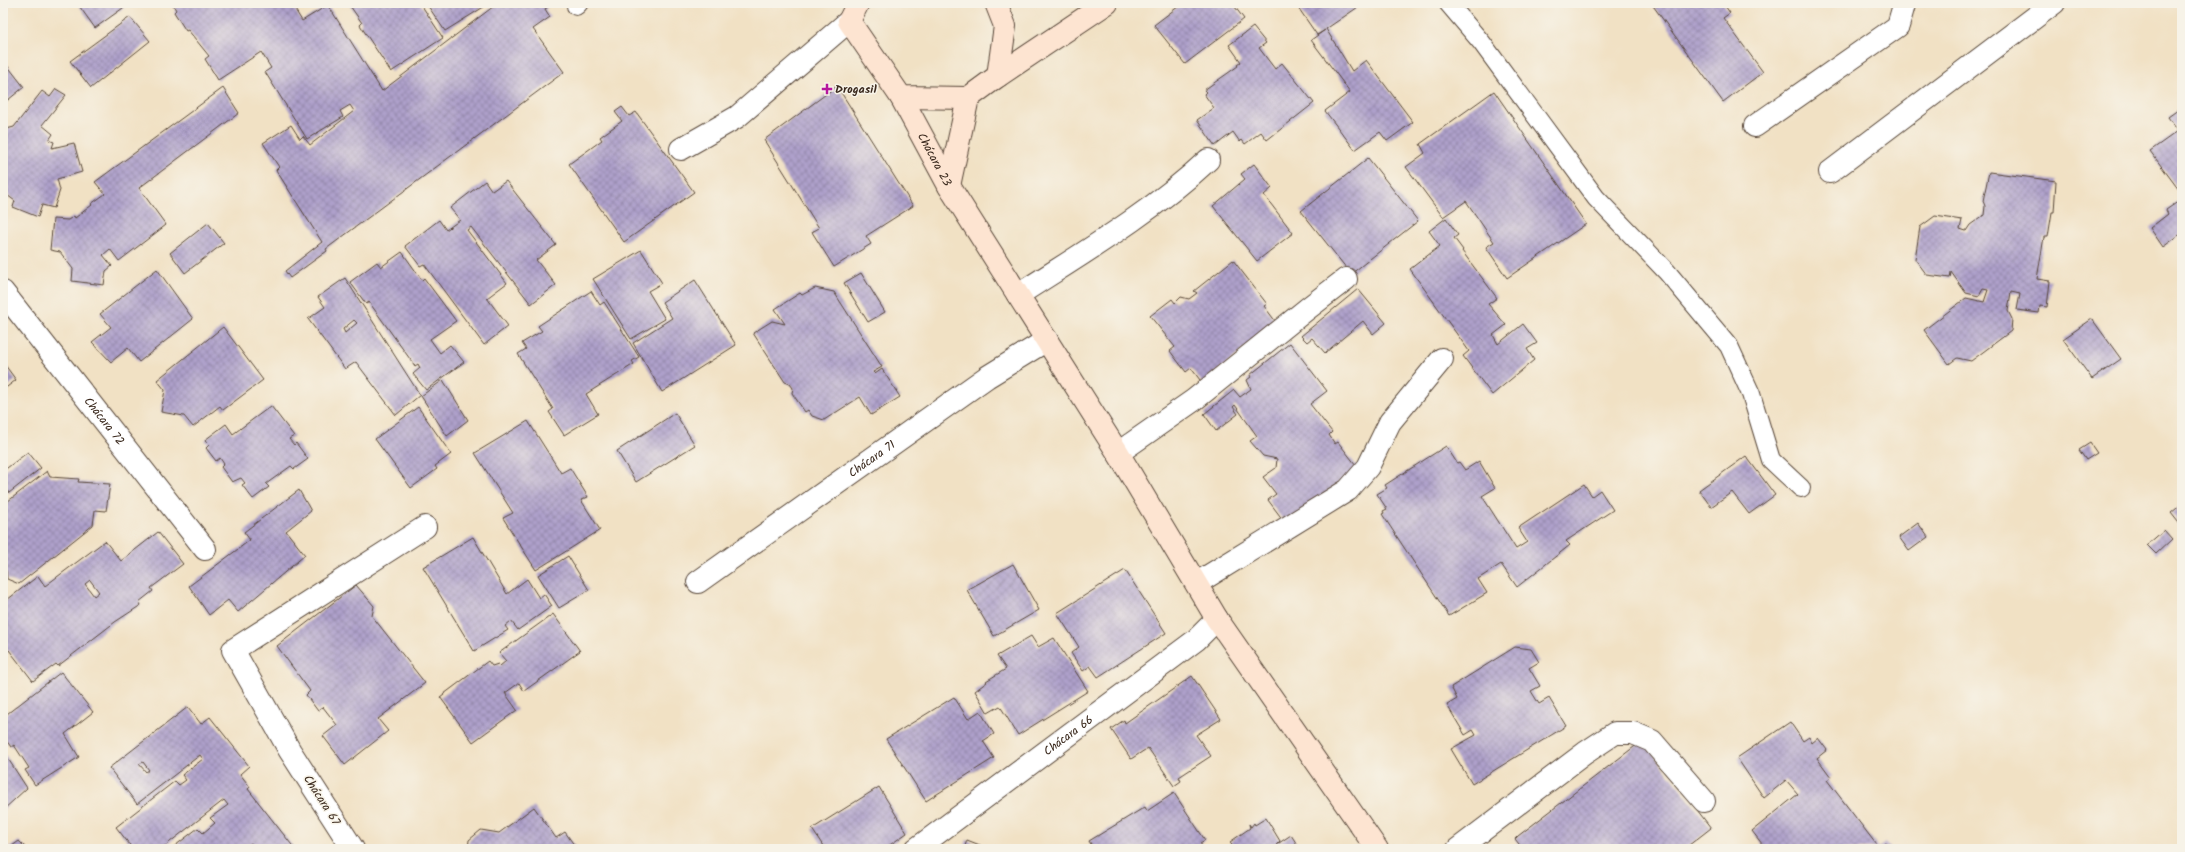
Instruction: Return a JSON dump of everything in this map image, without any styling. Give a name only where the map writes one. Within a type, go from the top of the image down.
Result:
[{"type":"street","points":[[996,3],[1004,26],[998,76]]},
{"type":"street","points":[[901,97],[968,98],[998,76],[1107,3]]},
{"type":"street","points":[[1755,126],[1898,26],[1904,5],[1903,3]]},
{"type":"street","points":[[1830,172],[2054,3]]},
{"type":"street","points":[[681,149],[737,117],[848,9]]},
{"type":"street","name":"Chácara 23","points":[[848,9],[901,97],[949,186]]},
{"type":"street","name":"Chácara 23","points":[[949,186],[968,98]]},
{"type":"street","points":[[1018,295],[1160,201],[1178,188],[1208,160]]},
{"type":"street","points":[[949,186],[1118,453],[1197,583],[1217,619],[1377,849]]},
{"type":"street","points":[[1118,453],[1194,400],[1346,279]]},
{"type":"street","name":"Chácara 72","points":[[3,292],[205,549]]},
{"type":"street","name":"Chácara 71","points":[[698,582],[987,378],[1047,340]]},
{"type":"street","points":[[1197,583],[1348,490],[1368,466],[1390,422],[1442,359]]},
{"type":"street","name":"Chácara 67","points":[[353,849],[290,751],[233,650],[425,527]]},
{"type":"street","name":"Chácara 66","points":[[916,849],[1196,640],[1217,619]]},
{"type":"street","points":[[1458,849],[1585,753],[1615,733],[1633,733],[1652,741],[1704,801]]},
{"type":"lane","points":[[1448,3],[1482,43],[1596,198],[1667,272],[1729,346],[1751,394],[1771,460],[1801,488]]},
{"type":"building","points":[[77,3],[130,3],[95,28]]},
{"type":"building","points":[[172,3],[291,3],[302,21],[328,5],[382,91],[498,3],[553,3],[545,9],[550,17],[533,29],[564,72],[326,249],[327,251],[290,278],[285,271],[322,242],[276,170],[279,167],[263,143],[291,125],[300,139],[303,136],[310,145],[354,111],[350,105],[340,111],[343,117],[307,139],[265,72],[271,68],[261,52],[218,80],[205,59],[209,56],[188,30],[186,31],[174,12],[176,10]]},
{"type":"building","points":[[348,3],[420,3],[443,38],[391,72],[360,25],[362,23]]},
{"type":"building","points":[[426,3],[490,3],[445,31]]},
{"type":"building","points":[[1183,3],[1232,3],[1244,19],[1185,64],[1154,25]]},
{"type":"building","points":[[1295,3],[1364,3],[1326,29],[1352,71],[1366,60],[1413,122],[1387,141],[1380,132],[1355,150],[1325,111],[1350,92],[1311,40],[1325,30],[1317,35]]},
{"type":"building","points":[[1651,3],[1723,3],[1730,13],[1723,18],[1763,72],[1723,102]]},
{"type":"building","points":[[130,17],[150,41],[91,88],[70,61]]},
{"type":"building","points":[[1253,27],[1266,43],[1259,48],[1275,69],[1282,63],[1314,103],[1267,140],[1261,132],[1245,144],[1242,140],[1240,142],[1233,132],[1215,146],[1197,120],[1214,108],[1204,94],[1206,92],[1204,90],[1238,66],[1237,65],[1241,62],[1229,45]]},
{"type":"building","points":[[3,60],[24,87],[3,104]]},
{"type":"building","points":[[837,86],[913,206],[866,236],[871,244],[834,267],[812,232],[819,228],[764,140]]},
{"type":"building","points":[[223,88],[239,113],[139,188],[166,225],[119,261],[110,249],[103,255],[112,266],[106,271],[104,285],[72,281],[73,269],[60,252],[50,250],[53,219],[68,220],[74,216],[75,218],[92,205],[91,204],[105,194],[95,182]]},
{"type":"building","points":[[56,89],[66,95],[42,125],[53,134],[49,140],[54,142],[52,148],[74,143],[82,172],[57,179],[60,190],[54,208],[42,205],[38,217],[13,207],[15,201],[3,192],[3,130],[14,127],[42,91],[50,97]]},
{"type":"building","points":[[1494,91],[1586,224],[1507,278],[1486,247],[1494,242],[1466,201],[1443,217],[1406,167],[1425,153],[1420,144]]},
{"type":"building","points":[[622,107],[629,116],[636,112],[694,192],[624,242],[569,164],[602,140],[600,137],[622,121],[615,112]]},
{"type":"building","points":[[2182,107],[2182,194],[2150,151],[2178,131],[2168,117]]},
{"type":"building","points":[[1368,158],[1418,221],[1351,274],[1301,211]]},
{"type":"building","points":[[1254,164],[1272,188],[1264,195],[1293,233],[1257,261],[1213,206],[1245,179],[1241,174]]},
{"type":"building","points":[[1989,172],[2056,181],[2054,212],[2052,212],[2048,237],[2044,237],[2037,279],[2050,281],[2047,307],[2040,306],[2039,313],[2017,310],[2020,294],[2011,292],[2008,311],[2012,319],[2011,331],[1971,361],[1957,358],[1949,364],[1924,330],[1966,298],[1984,302],[1988,290],[1983,289],[1979,296],[1966,293],[1951,272],[1950,278],[1927,275],[1915,259],[1920,227],[1935,216],[1962,220],[1960,229],[1966,231],[1970,225],[1984,215],[1985,206],[1983,201]]},
{"type":"building","points":[[485,181],[492,191],[506,181],[556,245],[536,260],[556,285],[531,304],[471,227],[467,230],[507,283],[487,298],[508,326],[484,345],[424,264],[420,266],[405,246],[439,220],[446,230],[460,220],[450,208]]},
{"type":"building","points":[[2182,199],[2182,233],[2163,247],[2150,228],[2168,214],[2166,210]]},
{"type":"building","points":[[1446,218],[1458,235],[1454,238],[1463,250],[1462,251],[1497,298],[1488,304],[1506,325],[1493,335],[1498,344],[1523,324],[1537,343],[1527,349],[1534,360],[1492,395],[1463,356],[1469,351],[1410,269],[1440,246],[1429,231]]},
{"type":"building","points":[[208,223],[224,243],[185,273],[170,253]]},
{"type":"building","points":[[641,250],[662,283],[648,291],[665,319],[631,339],[593,279]]},
{"type":"building","points":[[402,252],[422,280],[424,278],[456,321],[430,339],[440,353],[450,345],[464,362],[426,390],[413,374],[420,368],[418,364],[415,366],[369,302],[366,304],[350,282],[377,262],[381,267]]},
{"type":"building","points":[[1233,260],[1267,304],[1264,306],[1276,322],[1203,384],[1191,368],[1186,372],[1170,351],[1175,347],[1150,316],[1172,299],[1175,303],[1181,297],[1189,299],[1197,293],[1194,291]]},
{"type":"building","points":[[157,269],[193,319],[139,362],[128,348],[111,362],[92,342],[111,327],[100,314]]},
{"type":"building","points":[[861,273],[885,312],[868,322],[844,283]]},
{"type":"building","points":[[345,278],[420,395],[396,415],[356,362],[345,369],[308,319],[325,307],[318,297]],"holes":[[[354,320],[357,323],[345,333],[343,329]]]},
{"type":"building","points":[[695,280],[736,345],[662,392],[633,343],[672,318],[662,302]]},
{"type":"building","points":[[815,288],[834,292],[882,367],[873,372],[875,374],[882,369],[900,397],[871,415],[860,397],[824,420],[812,416],[808,410],[805,412],[792,393],[793,388],[790,384],[785,382],[753,333],[772,321],[785,324],[775,309],[800,293],[802,295]]},
{"type":"building","points":[[1358,289],[1386,323],[1373,334],[1363,321],[1325,353],[1312,338],[1307,342],[1301,336]]},
{"type":"building","points":[[591,291],[600,305],[604,302],[639,357],[632,361],[634,364],[586,394],[598,414],[564,435],[549,412],[553,409],[518,354],[526,349],[522,343],[542,331],[538,326]]},
{"type":"building","points":[[2092,319],[2121,359],[2092,379],[2063,339]]},
{"type":"building","points":[[223,327],[263,380],[223,410],[220,406],[193,427],[184,416],[161,412],[165,390],[157,380]]},
{"type":"building","points":[[1290,343],[1327,391],[1310,404],[1332,432],[1329,435],[1335,444],[1338,442],[1363,474],[1286,524],[1268,500],[1276,494],[1263,477],[1276,468],[1277,459],[1263,456],[1250,441],[1257,436],[1235,405],[1233,407],[1238,414],[1216,431],[1204,414],[1234,390],[1240,397],[1251,389],[1247,380],[1251,377],[1250,375]]},
{"type":"building","points":[[5,365],[16,380],[3,390],[3,367]]},
{"type":"building","points":[[443,380],[468,420],[447,436],[421,396]]},
{"type":"building","points":[[271,406],[294,436],[289,439],[294,445],[296,443],[308,459],[294,469],[291,466],[266,484],[269,487],[253,499],[242,485],[245,483],[241,478],[232,482],[221,467],[224,464],[220,458],[216,461],[206,448],[209,445],[205,440],[226,424],[233,434]]},
{"type":"building","points":[[418,407],[451,454],[435,466],[437,469],[411,488],[375,439]]},
{"type":"building","points":[[675,413],[695,445],[636,482],[617,451]]},
{"type":"building","points":[[528,421],[561,473],[570,468],[588,497],[581,500],[600,530],[536,570],[503,518],[513,513],[475,453]]},
{"type":"building","points":[[2090,443],[2097,453],[2086,460],[2079,450]]},
{"type":"building","points":[[1446,446],[1457,463],[1459,462],[1465,470],[1479,461],[1495,488],[1482,496],[1516,549],[1527,542],[1518,528],[1584,484],[1592,496],[1600,490],[1613,510],[1566,541],[1570,545],[1517,587],[1501,564],[1478,579],[1487,593],[1449,616],[1382,514],[1384,513],[1383,511],[1387,509],[1377,494],[1387,488],[1385,485]]},
{"type":"building","points":[[28,452],[41,468],[9,493],[3,485],[3,471]]},
{"type":"building","points":[[1746,456],[1775,495],[1749,514],[1732,492],[1711,507],[1699,490]]},
{"type":"building","points":[[47,471],[50,477],[79,479],[78,482],[110,484],[106,511],[95,510],[93,525],[19,584],[7,579],[6,570],[3,572],[3,505]]},
{"type":"building","points":[[299,490],[311,511],[286,531],[305,555],[238,612],[228,600],[209,615],[189,586],[250,540],[244,532]]},
{"type":"building","points":[[2182,504],[2182,527],[2171,513]]},
{"type":"building","points":[[1918,523],[1928,537],[1909,551],[1899,537]]},
{"type":"building","points":[[2164,530],[2172,539],[2156,554],[2147,545]]},
{"type":"building","points":[[158,532],[183,564],[151,588],[153,591],[139,602],[141,605],[115,622],[58,666],[56,664],[33,681],[9,650],[3,655],[3,603],[38,576],[45,586],[105,541],[121,561]],"holes":[[[90,580],[99,592],[94,596],[85,584]]]},
{"type":"building","points":[[473,537],[507,594],[527,579],[539,598],[544,594],[552,606],[518,630],[511,621],[505,626],[508,630],[474,651],[423,567]]},
{"type":"building","points":[[568,556],[589,590],[559,608],[538,575]]},
{"type":"building","points":[[1013,564],[1039,610],[994,636],[967,590]]},
{"type":"building","points":[[1125,570],[1166,633],[1098,677],[1090,666],[1083,671],[1071,653],[1079,647],[1057,613]]},
{"type":"building","points":[[356,585],[374,606],[372,616],[425,683],[378,719],[388,731],[345,765],[323,736],[337,725],[323,707],[318,711],[306,695],[310,691],[277,646]]},
{"type":"building","points":[[553,614],[580,651],[524,691],[519,683],[505,693],[517,710],[473,742],[440,697],[488,661],[492,666],[498,664],[500,666],[506,661],[499,653]]},
{"type":"building","points":[[1031,636],[1038,647],[1054,638],[1088,691],[1018,735],[1000,706],[988,713],[975,691],[987,682],[986,681],[1006,669],[997,656]]},
{"type":"building","points":[[1515,647],[1531,649],[1539,662],[1529,668],[1540,686],[1531,691],[1539,704],[1549,698],[1566,726],[1472,784],[1451,749],[1476,735],[1473,730],[1465,735],[1447,705],[1457,699],[1451,687]]},
{"type":"building","points":[[61,672],[93,712],[65,734],[79,757],[35,785],[25,770],[29,768],[14,745],[11,747],[3,736],[3,717]]},
{"type":"building","points":[[1192,676],[1221,719],[1196,735],[1211,756],[1179,777],[1181,781],[1174,786],[1148,748],[1131,759],[1111,729],[1124,720],[1125,723]]},
{"type":"building","points":[[954,697],[968,719],[980,711],[994,734],[983,741],[994,758],[926,801],[886,739]]},
{"type":"building","points":[[188,707],[201,724],[210,717],[249,766],[240,774],[250,787],[248,789],[295,849],[254,849],[255,848],[251,843],[244,849],[171,849],[198,828],[203,833],[215,823],[210,818],[228,805],[224,800],[161,849],[128,849],[130,845],[116,827],[175,781],[179,785],[186,780],[182,775],[203,759],[200,755],[137,804],[109,768]],"holes":[[[143,762],[149,770],[146,772],[139,764]]]},
{"type":"building","points":[[1790,722],[1803,741],[1809,737],[1812,743],[1818,738],[1827,750],[1817,758],[1831,777],[1827,780],[1879,848],[1886,843],[1891,849],[1766,849],[1752,831],[1798,794],[1786,780],[1764,798],[1737,758]]},
{"type":"building","points":[[1643,740],[1711,828],[1684,849],[1523,849],[1515,839],[1518,836]]},
{"type":"building","points":[[3,751],[27,788],[3,810]]},
{"type":"building","points":[[879,787],[907,833],[884,849],[825,849],[812,829]]},
{"type":"building","points":[[1174,793],[1205,840],[1200,843],[1204,849],[1094,849],[1089,841],[1145,807],[1147,811]]},
{"type":"building","points":[[534,807],[556,838],[565,832],[577,849],[468,849],[469,840],[481,830],[499,833]]},
{"type":"building","points":[[1266,818],[1280,841],[1276,845],[1291,835],[1300,849],[1234,849],[1230,842],[1250,828],[1249,824],[1251,827],[1254,823],[1255,825]]},
{"type":"building","points":[[967,840],[990,849],[964,849]]},
{"type":"building","points":[[19,841],[27,849],[8,849]]},
{"type":"place","name":"Drogasil","points":[[827,89]]}]
